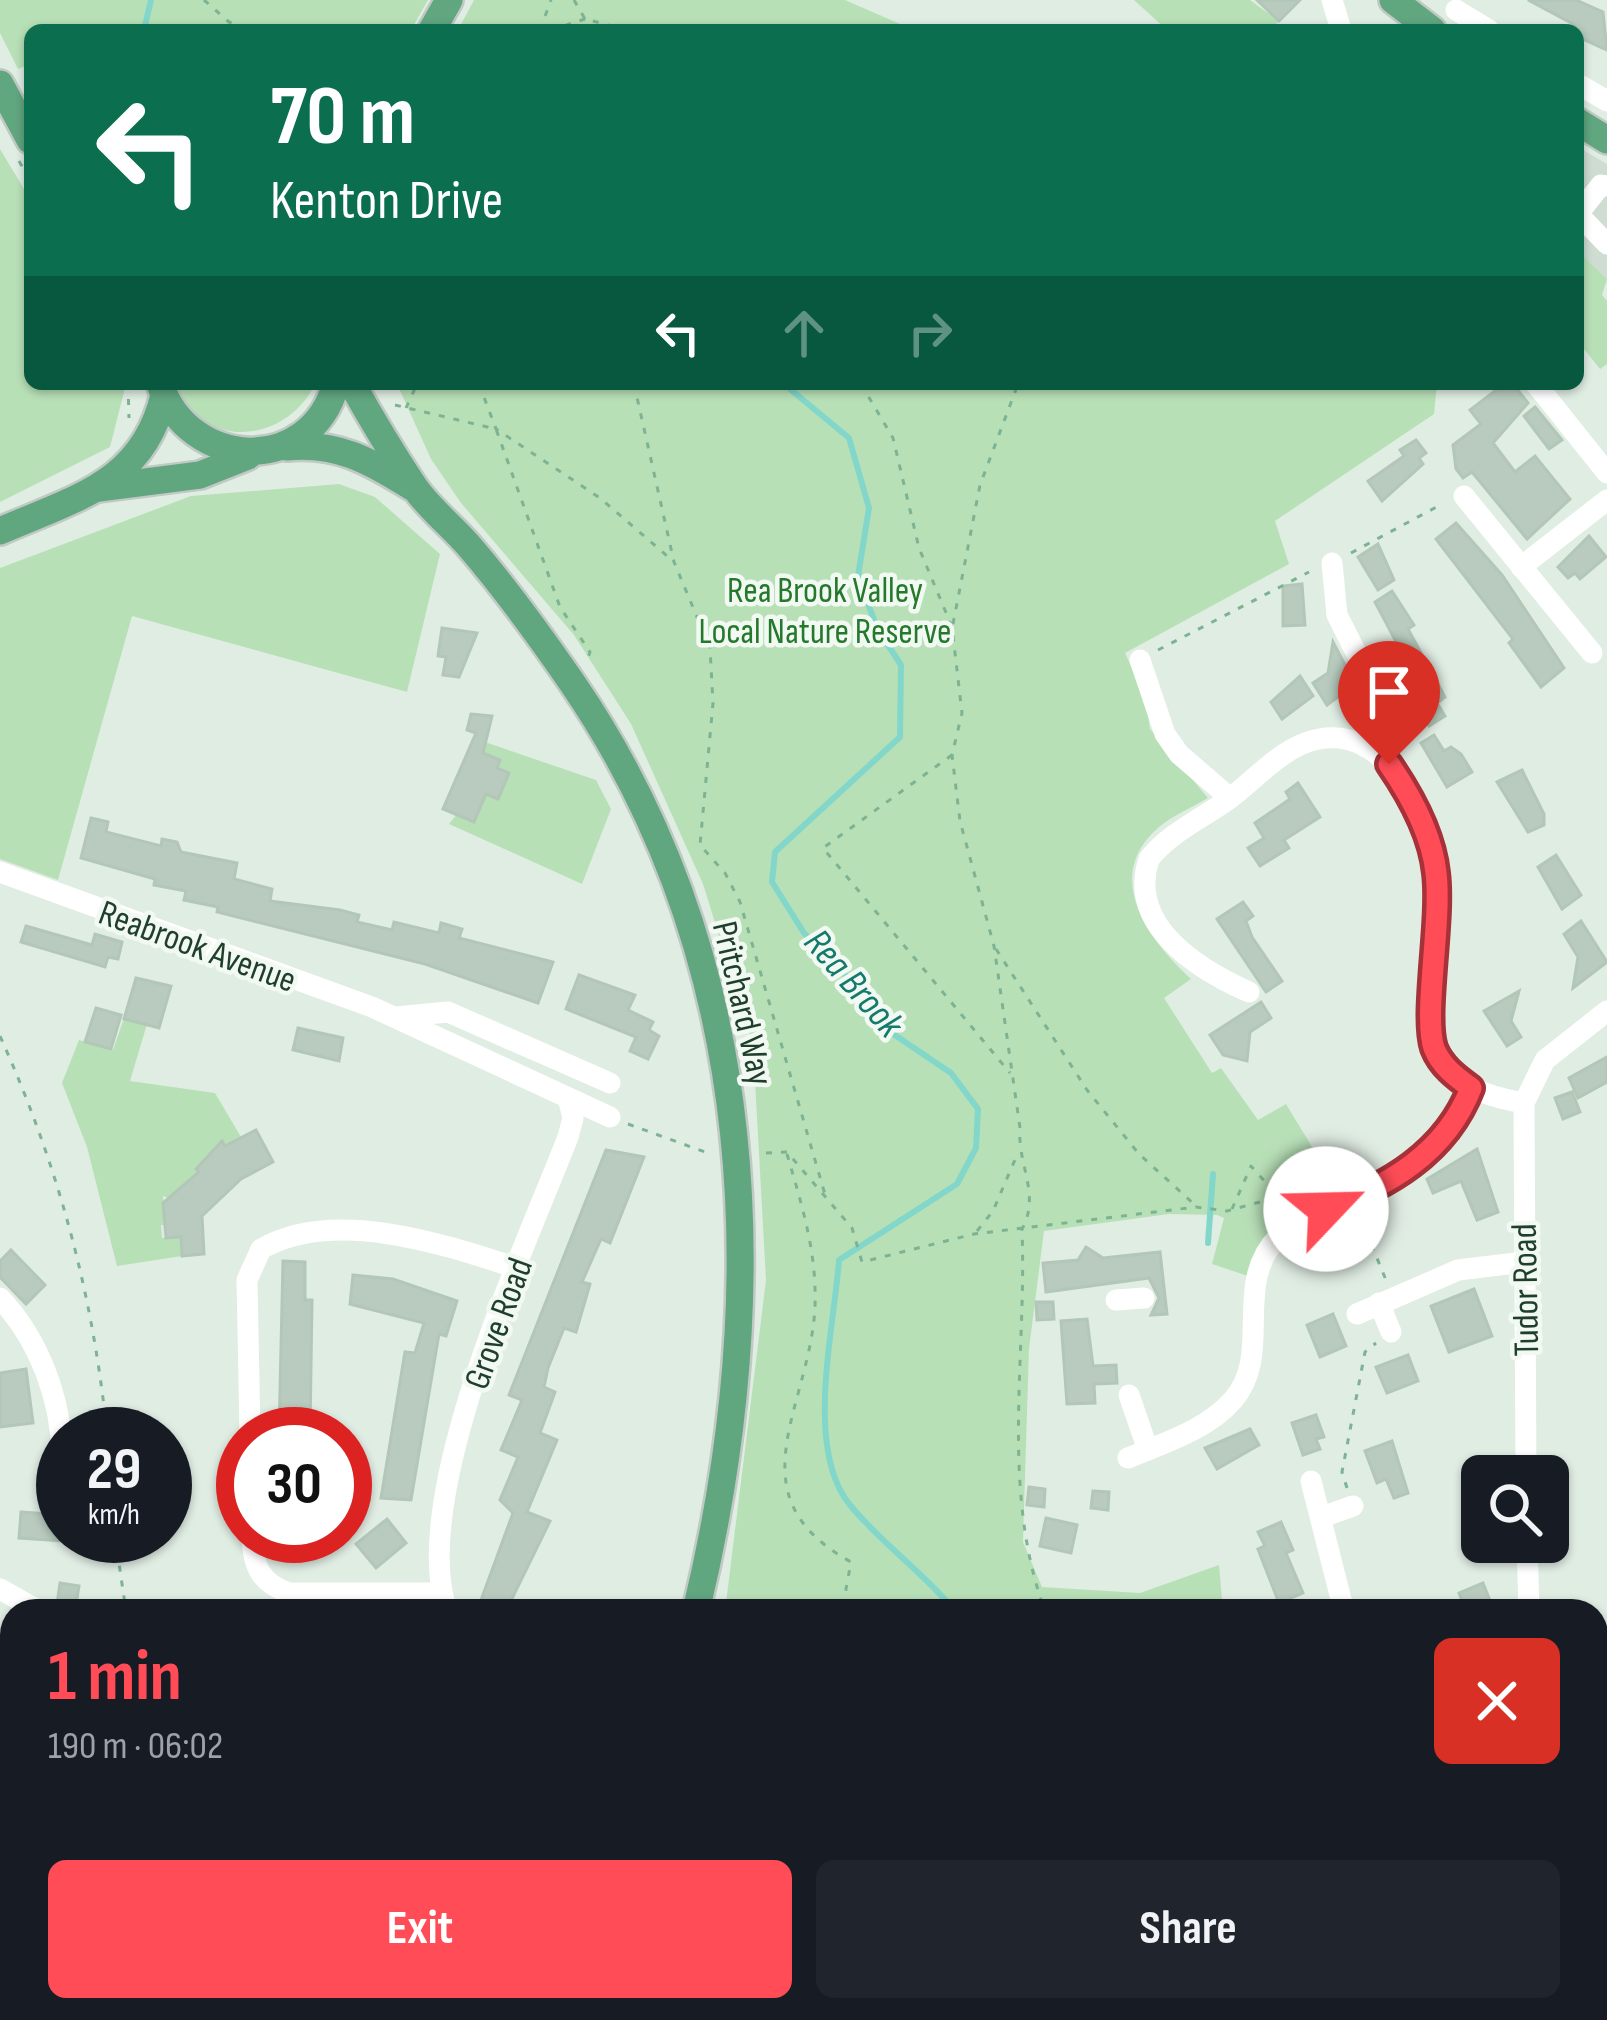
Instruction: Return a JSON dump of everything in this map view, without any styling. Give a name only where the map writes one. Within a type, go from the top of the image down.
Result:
[{"type":"main road","points":[[1393,0],[1424,24]]},
{"type":"main road","points":[[0,84],[24,129]]},
{"type":"main road","points":[[162,390],[196,437],[228,451],[269,450]]},
{"type":"main road","points":[[0,531],[98,488],[140,455],[162,390]]},
{"type":"main road","points":[[98,488],[200,475],[269,450],[315,424],[333,390]]},
{"type":"main road","name":"Pritchard Way","points":[[356,390],[416,489],[469,546],[566,674],[628,777],[683,902],[726,1060],[736,1154],[742,1338],[718,1521],[700,1599]]},
{"type":"main road","name":"Pritchard Way","points":[[269,450],[317,444],[356,453],[416,489]]},
{"type":"street","points":[[1456,10],[1479,24]]},
{"type":"street","points":[[1584,206],[1601,184],[1607,186]]},
{"type":"street","points":[[1584,220],[1607,244]]},
{"type":"street","points":[[1542,390],[1607,472]]},
{"type":"street","points":[[1521,568],[1607,500]]},
{"type":"street","points":[[1462,504],[1592,653]]},
{"type":"street","points":[[1332,563],[1337,615],[1378,696],[1365,747]]},
{"type":"street","points":[[1140,660],[1165,734],[1230,798]]},
{"type":"street","points":[[1249,992],[1183,953],[1165,935],[1145,896],[1149,859],[1275,762],[1317,739],[1340,738],[1365,747],[1389,764],[1423,825],[1436,869],[1440,923],[1430,1024],[1435,1049],[1447,1070],[1471,1088],[1524,1103],[1545,1060],[1607,1011]]},
{"type":"street","name":"Reabrook Avenue","points":[[0,872],[396,1017],[569,1102]]},
{"type":"street","name":"Reabrook Avenue","points":[[396,1017],[448,1012],[610,1083]]},
{"type":"street","points":[[1129,1395],[1138,1454],[1217,1414],[1245,1382],[1252,1359],[1251,1288],[1270,1246],[1295,1223],[1410,1168],[1454,1123],[1471,1088]]},
{"type":"street","points":[[569,1102],[610,1117]]},
{"type":"street","name":"Grove Road","points":[[444,1599],[439,1556],[455,1450],[483,1353],[568,1136],[573,1118],[569,1102]]},
{"type":"street","name":"Tudor Road","points":[[1524,1103],[1526,1455]]},
{"type":"street","points":[[249,1407],[247,1280],[261,1249],[294,1236],[371,1233],[439,1245],[517,1268]]},
{"type":"street","points":[[1357,1314],[1458,1270],[1524,1262]]},
{"type":"street","points":[[0,1298],[22,1326],[58,1407]]},
{"type":"street","points":[[1116,1300],[1144,1298]]},
{"type":"street","points":[[1386,1300],[1391,1332]]},
{"type":"street","points":[[1311,1481],[1341,1599]]},
{"type":"street","points":[[1322,1517],[1353,1506]]},
{"type":"street","points":[[256,1563],[270,1586],[289,1593],[392,1599]]},
{"type":"street","points":[[1528,1563],[1529,1599]]},
{"type":"path","points":[[204,0],[236,24]]},
{"type":"path","points":[[574,0],[591,24]]},
{"type":"path","points":[[570,24],[585,19],[604,24]]},
{"type":"path","points":[[128,390],[128,427]]},
{"type":"path","points":[[414,390],[406,408],[496,429],[600,498],[674,562]]},
{"type":"path","points":[[481,390],[560,607],[590,652],[586,663],[566,674]]},
{"type":"path","points":[[635,390],[674,562],[710,648],[712,703],[700,845],[725,873],[740,902],[826,1198]]},
{"type":"path","points":[[865,390],[893,438],[919,548],[952,627],[962,712],[952,755],[960,821],[994,946],[1020,1128],[1018,1154],[993,1211],[974,1234]]},
{"type":"path","points":[[952,627],[967,571],[980,485],[1016,390]]},
{"type":"path","points":[[1140,660],[1279,584],[1462,504]]},
{"type":"path","points":[[952,755],[823,848],[1011,1075]]},
{"type":"path","points":[[994,946],[1087,1090],[1138,1154],[1196,1207]]},
{"type":"path","points":[[0,1036],[73,1227],[99,1351],[104,1407]]},
{"type":"path","points":[[610,1117],[702,1151],[706,1142]]},
{"type":"path","points":[[787,1152],[852,1228],[862,1262],[974,1234],[1196,1207],[1229,1210],[1278,1197],[1251,1166],[1229,1210]]},
{"type":"path","points":[[766,1153],[787,1152]]},
{"type":"path","points":[[787,1152],[816,1250],[815,1312],[799,1401],[781,1461],[799,1515],[818,1544],[851,1562],[846,1599]]},
{"type":"path","points":[[1018,1154],[1032,1197],[1022,1228],[1019,1504],[1024,1553],[1041,1599]]},
{"type":"path","points":[[1352,1199],[1386,1300]]},
{"type":"path","points":[[1353,1506],[1342,1472],[1365,1352],[1391,1332]]},
{"type":"path","points":[[119,1563],[124,1599]]},
{"type":"shaded area","points":[[1584,151],[1607,164],[1607,279],[1584,257]]},
{"type":"green space","points":[[0,0],[428,0],[414,24],[24,24],[24,66],[18,69],[0,33]]},
{"type":"green space","points":[[474,0],[845,0],[900,24],[461,24]]},
{"type":"green space","points":[[1134,0],[1250,0],[1279,21],[1276,24],[1160,24]]},
{"type":"green space","points":[[0,149],[24,189],[24,390],[124,392],[110,447],[0,502]]},
{"type":"green space","points":[[1584,257],[1607,279],[1602,295],[1607,301],[1607,364],[1600,369],[1584,349]]},
{"type":"green space","points":[[180,390],[311,390],[285,419],[244,432],[224,430],[189,406]]},
{"type":"green space","name":"Rea Brook Valley Local Nature Reserve","points":[[400,390],[1436,390],[1434,414],[1275,521],[1289,564],[1125,653],[1145,696],[1150,729],[1208,798],[1159,827],[1142,846],[1134,866],[1133,887],[1147,927],[1191,979],[1164,998],[1212,1073],[1221,1068],[1258,1120],[1286,1104],[1340,1193],[1248,1276],[1212,1264],[1224,1218],[1217,1215],[1169,1214],[1044,1231],[1029,1349],[1023,1542],[1042,1587],[1140,1593],[1219,1565],[1222,1599],[726,1599],[766,1280],[753,1045],[703,884],[631,724],[574,635],[461,503],[431,459]]},
{"type":"green space","points":[[339,484],[375,497],[440,554],[407,692],[132,616],[58,880],[0,859],[0,568],[191,496]]},
{"type":"green space","points":[[479,740],[596,780],[611,809],[582,884],[449,824],[500,761],[475,750]]},
{"type":"green space","points":[[128,1007],[150,1014],[130,1081],[215,1093],[241,1137],[225,1146],[222,1142],[196,1168],[202,1175],[184,1203],[163,1196],[164,1215],[187,1223],[161,1225],[162,1238],[181,1237],[182,1256],[117,1266],[87,1147],[62,1083],[79,1040],[113,1050]]},
{"type":"building","points":[[1257,0],[1300,0],[1279,21]]},
{"type":"building","points":[[1528,0],[1576,0],[1603,12],[1607,50],[1584,40],[1584,24],[1573,24]]},
{"type":"building","points":[[1496,390],[1518,390],[1528,403],[1493,443],[1515,472],[1535,456],[1570,499],[1527,539],[1472,472],[1463,478],[1456,469],[1453,445],[1481,424],[1470,410]]},
{"type":"building","points":[[1535,407],[1562,440],[1549,449],[1524,416]]},
{"type":"building","points":[[1416,440],[1426,453],[1419,458],[1423,464],[1382,501],[1368,481],[1404,456],[1400,450]]},
{"type":"building","points":[[1456,523],[1502,575],[1564,668],[1541,687],[1509,643],[1513,639],[1436,539]]},
{"type":"building","points":[[1589,536],[1606,557],[1580,579],[1575,573],[1568,578],[1558,567]]},
{"type":"building","points":[[1378,544],[1394,580],[1378,590],[1358,557]]},
{"type":"building","points":[[1302,584],[1305,625],[1283,626],[1283,586]]},
{"type":"building","points":[[1392,591],[1414,625],[1408,629],[1445,697],[1437,703],[1445,716],[1429,726],[1409,694],[1420,687],[1375,602]]},
{"type":"building","points":[[442,628],[477,633],[459,677],[443,675],[446,657],[438,656]]},
{"type":"building","points":[[1333,642],[1355,684],[1327,705],[1313,683],[1328,673]]},
{"type":"building","points":[[1300,676],[1313,696],[1282,719],[1271,702]]},
{"type":"building","points":[[471,714],[492,716],[483,753],[500,760],[497,768],[509,773],[498,799],[486,794],[474,822],[443,809],[476,733],[467,730]]},
{"type":"building","points":[[1434,735],[1444,751],[1451,747],[1461,754],[1472,772],[1447,787],[1421,743]]},
{"type":"building","points":[[1522,770],[1544,814],[1544,825],[1528,832],[1497,782]]},
{"type":"building","points":[[1298,783],[1320,817],[1284,840],[1289,848],[1260,866],[1248,848],[1264,838],[1255,823],[1290,799],[1286,792]]},
{"type":"building","points":[[91,818],[108,822],[106,832],[161,846],[162,839],[177,842],[181,852],[237,863],[234,879],[272,889],[270,901],[340,910],[359,915],[357,922],[392,930],[394,922],[439,933],[441,923],[462,929],[459,938],[553,962],[538,1003],[425,964],[217,912],[218,907],[184,900],[186,891],[154,885],[155,879],[81,858]]},
{"type":"building","points":[[1556,855],[1581,895],[1562,909],[1538,867]]},
{"type":"building","points":[[1243,902],[1253,916],[1246,921],[1252,937],[1282,981],[1266,992],[1217,919]]},
{"type":"building","points":[[1581,921],[1607,962],[1573,988],[1578,957],[1564,934]]},
{"type":"building","points":[[26,926],[92,945],[95,934],[122,942],[118,959],[108,957],[105,967],[21,942]]},
{"type":"building","points":[[579,975],[635,995],[628,1010],[653,1022],[649,1030],[659,1036],[648,1059],[630,1051],[636,1037],[566,1009]]},
{"type":"building","points":[[136,978],[171,986],[159,1028],[124,1019]]},
{"type":"building","points":[[1519,991],[1511,1021],[1521,1037],[1507,1046],[1484,1011]]},
{"type":"building","points":[[1261,1002],[1271,1018],[1250,1032],[1247,1061],[1223,1055],[1210,1035]]},
{"type":"building","points":[[96,1008],[121,1015],[111,1049],[85,1042]]},
{"type":"building","points":[[298,1028],[343,1038],[339,1061],[293,1050]]},
{"type":"building","points":[[1607,1057],[1607,1082],[1578,1098],[1569,1078]]},
{"type":"building","points":[[1572,1092],[1580,1112],[1563,1119],[1555,1098]]},
{"type":"building","points":[[256,1130],[273,1162],[241,1179],[202,1216],[204,1254],[182,1256],[181,1237],[166,1238],[163,1203],[199,1172],[196,1169],[222,1141],[225,1146]]},
{"type":"building","points":[[1477,1149],[1498,1212],[1477,1220],[1461,1181],[1433,1193],[1427,1179]]},
{"type":"building","points":[[606,1150],[644,1157],[610,1243],[601,1239],[582,1282],[590,1284],[576,1332],[564,1328],[548,1368],[544,1387],[555,1392],[540,1433],[557,1440],[527,1512],[550,1521],[512,1599],[481,1599],[513,1513],[500,1500],[518,1457],[501,1450],[522,1400],[509,1395]]},
{"type":"building","points":[[1086,1247],[1103,1258],[1160,1252],[1167,1314],[1151,1315],[1159,1298],[1149,1278],[1046,1292],[1043,1263],[1078,1260]]},
{"type":"building","points":[[11,1250],[45,1285],[26,1304],[0,1277],[0,1261]]},
{"type":"building","points":[[283,1261],[305,1262],[305,1300],[312,1300],[310,1407],[280,1407]]},
{"type":"building","points":[[353,1275],[393,1279],[457,1301],[446,1336],[439,1334],[411,1500],[381,1498],[405,1352],[415,1353],[424,1323],[350,1304]]},
{"type":"building","points":[[1474,1289],[1492,1336],[1449,1352],[1431,1306]]},
{"type":"building","points":[[1036,1302],[1053,1302],[1054,1319],[1037,1320]]},
{"type":"building","points":[[1333,1314],[1346,1346],[1320,1357],[1307,1325]]},
{"type":"building","points":[[1087,1319],[1093,1366],[1116,1365],[1117,1383],[1094,1384],[1095,1403],[1067,1404],[1061,1321]]},
{"type":"building","points":[[1408,1355],[1418,1381],[1387,1393],[1376,1367]]},
{"type":"building","points":[[26,1369],[33,1423],[0,1427],[0,1373]]},
{"type":"building","points":[[1316,1415],[1324,1437],[1316,1439],[1320,1449],[1303,1455],[1292,1423]]},
{"type":"building","points":[[1250,1429],[1259,1445],[1217,1469],[1205,1448]]},
{"type":"building","points":[[1392,1441],[1408,1493],[1394,1498],[1386,1479],[1377,1483],[1365,1451]]},
{"type":"building","points":[[1029,1487],[1045,1489],[1044,1507],[1027,1505]]},
{"type":"building","points":[[1093,1491],[1109,1492],[1108,1510],[1091,1508]]},
{"type":"building","points":[[21,1512],[36,1513],[36,1539],[19,1538]]},
{"type":"building","points":[[1046,1518],[1077,1525],[1071,1553],[1040,1546]]},
{"type":"building","points":[[387,1519],[406,1543],[376,1568],[372,1563],[372,1531]]},
{"type":"building","points":[[1281,1522],[1293,1550],[1286,1553],[1303,1593],[1277,1599],[1258,1549],[1265,1546],[1258,1532]]},
{"type":"building","points":[[60,1583],[79,1586],[77,1599],[58,1599]]},
{"type":"building","points":[[1483,1583],[1489,1599],[1461,1599],[1459,1593]]},
{"type":"waterway","name":"Rea Brook","points":[[145,24],[151,0]]},
{"type":"waterway","name":"Rea Brook","points":[[791,390],[849,438],[869,508],[858,576],[877,628],[901,665],[900,737],[775,852],[772,882],[804,933],[850,980],[883,1027],[951,1073],[978,1109],[976,1148],[957,1184],[839,1260],[825,1388],[828,1453],[850,1505],[944,1599]]},
{"type":"waterway","points":[[1208,1243],[1213,1174]]},
{"type":"route","points":[[1326,1209],[1410,1168],[1454,1123],[1471,1088],[1447,1070],[1435,1049],[1430,1024],[1440,923],[1436,869],[1423,825],[1389,764]]}]
